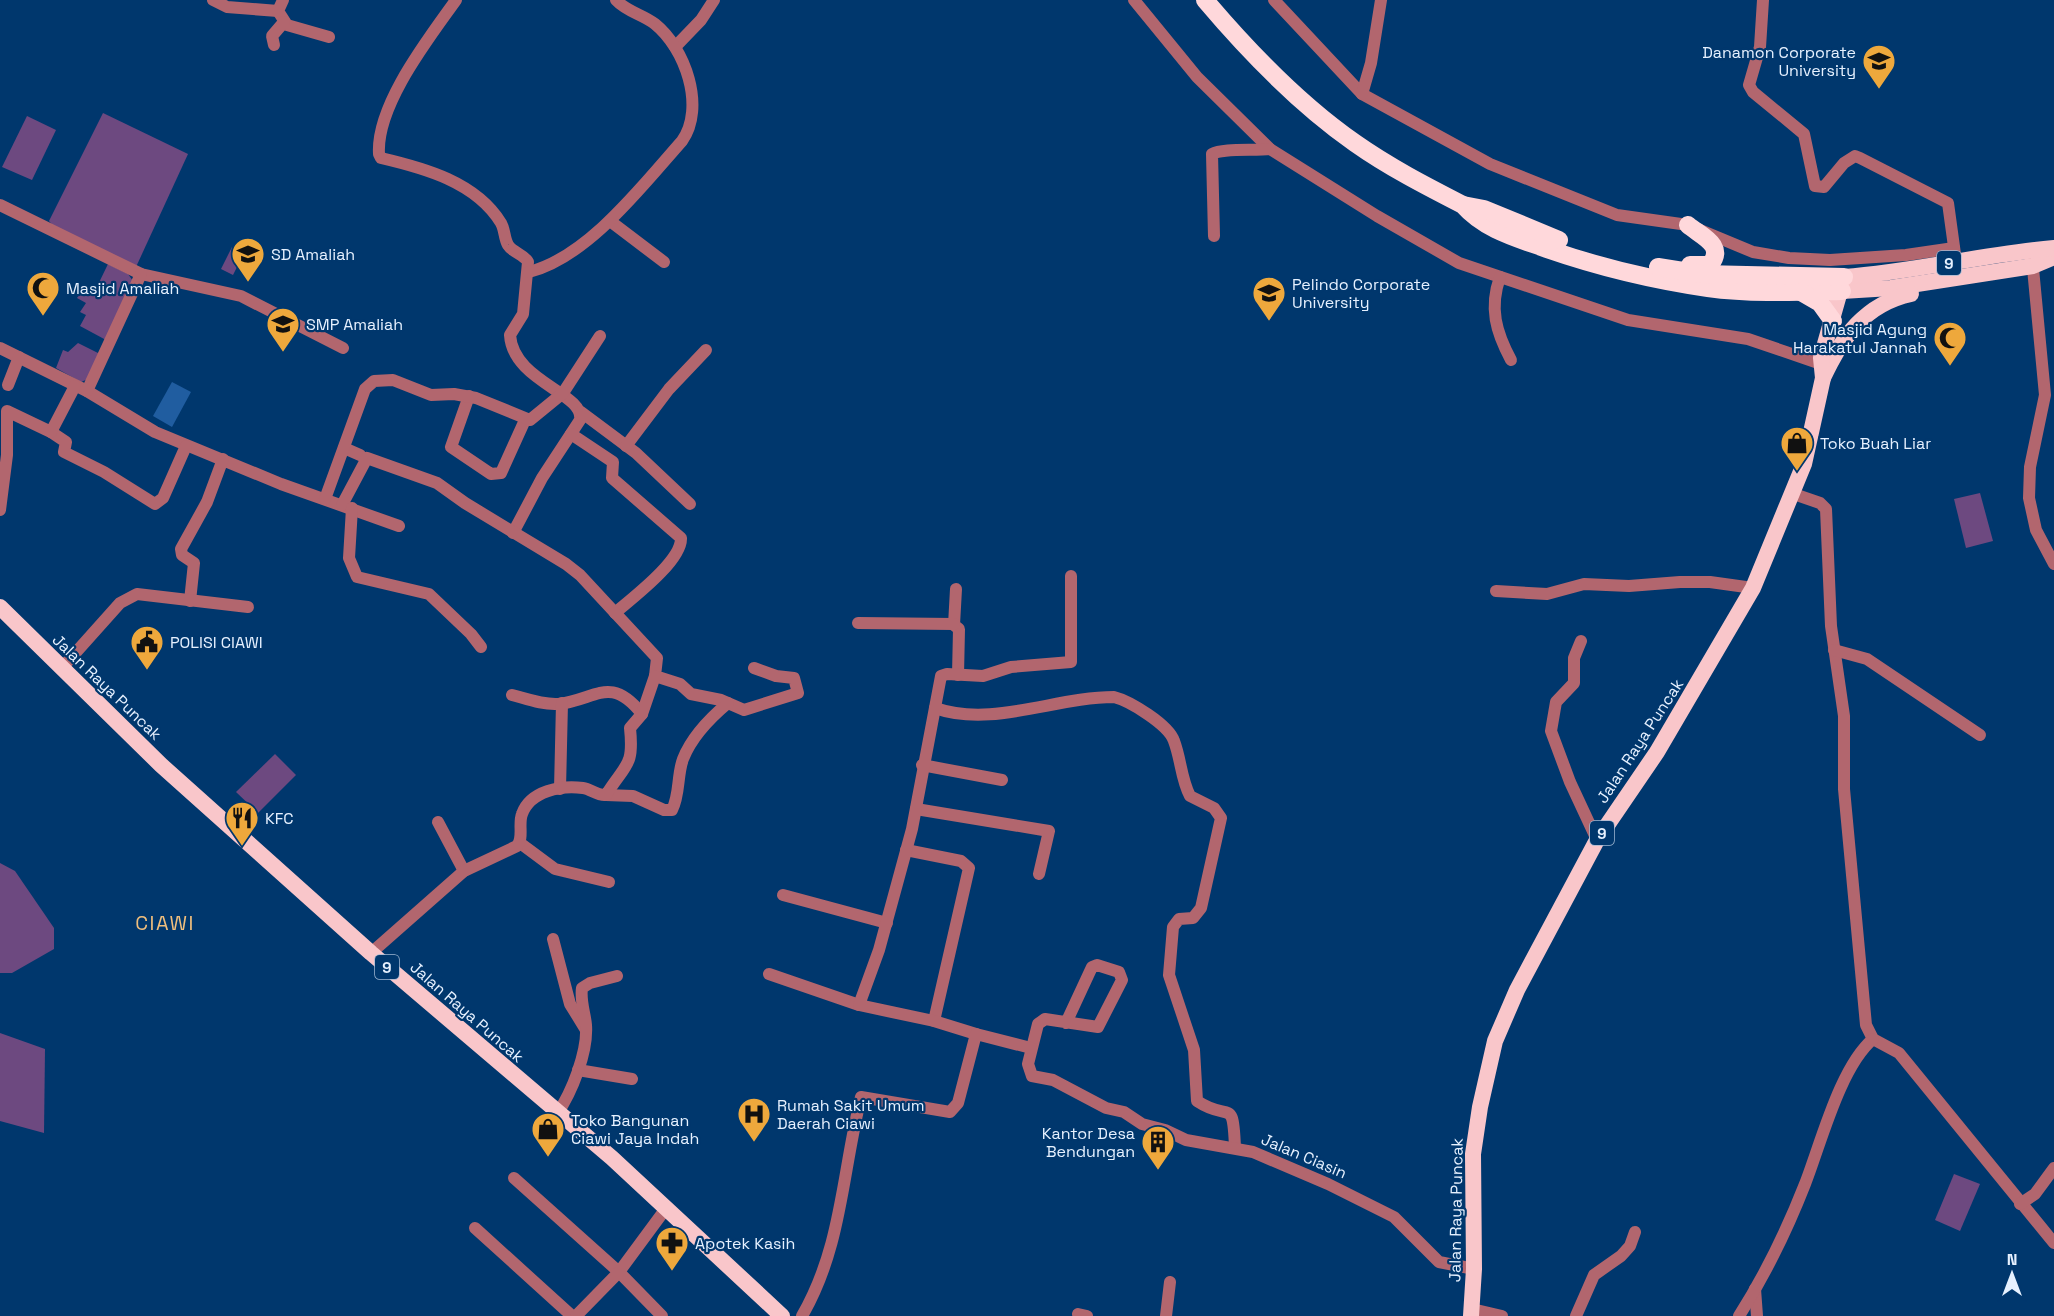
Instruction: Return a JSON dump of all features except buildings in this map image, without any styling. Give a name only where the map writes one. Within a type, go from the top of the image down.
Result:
[{"type":"highway","points":[[1205,0],[1255,56],[1328,122],[1382,160],[1463,205],[1475,218],[1499,231],[1599,266],[1710,288],[1801,292],[1843,284]]},
{"type":"highway","points":[[1463,205],[1484,209],[1573,245],[1665,268],[1843,284]]},
{"type":"highway","points":[[1665,268],[1682,264],[1706,266],[1714,260],[1715,248],[1712,242],[1688,225]]},
{"type":"highway","name":"9","points":[[1843,284],[1891,288],[1965,276],[2032,258],[2054,248]]},
{"type":"highway","name":"9","points":[[1843,284],[1910,271],[1955,255],[2054,257]]},
{"type":"highway","points":[[1824,370],[1848,332],[1868,313],[1892,299],[1949,286],[1965,276]]},
{"type":"highway","name":"Jalan Raya Puncak","points":[[1472,1312],[1473,1154],[1480,1107],[1495,1041],[1517,990],[1597,840],[1663,742],[1753,588],[1804,464],[1833,321],[1843,284]]},
{"type":"highway","points":[[1801,292],[1820,303],[1833,321]]},
{"type":"highway","name":"Jalan Raya Puncak","points":[[0,607],[161,765],[371,953],[667,1207],[782,1316]]},
{"type":"street","points":[[213,0],[227,7],[282,11],[297,29],[328,37]]},
{"type":"street","points":[[456,0],[404,75],[384,123],[379,154],[381,158],[432,170],[473,194],[500,221],[508,246],[527,260],[529,272],[523,314],[510,335],[517,357],[529,373],[549,388],[563,393],[580,412],[626,446],[690,504]]},
{"type":"street","points":[[529,272],[556,263],[610,221],[688,131],[691,84],[675,47],[653,23],[626,10],[615,0]]},
{"type":"street","points":[[675,47],[701,20],[714,0]]},
{"type":"street","points":[[1134,0],[1197,77],[1270,149],[1377,216],[1449,257],[1500,278],[1628,320],[1748,339],[1824,370]]},
{"type":"street","points":[[1274,0],[1362,94],[1490,164],[1625,218],[1688,225],[1766,255],[1811,260],[1955,255],[1948,203],[1860,158],[1852,157],[1824,187],[1815,186],[1804,134],[1753,92],[1749,85],[1760,47],[1763,0]]},
{"type":"street","points":[[1362,94],[1371,63],[1381,0]]},
{"type":"street","points":[[274,45],[272,36],[282,11]]},
{"type":"street","points":[[1214,236],[1212,154],[1221,150],[1246,152],[1270,149]]},
{"type":"street","points":[[0,205],[141,274],[241,296],[343,348]]},
{"type":"street","points":[[610,221],[664,262]]},
{"type":"street","points":[[2032,258],[2045,395],[2030,467],[2029,498],[2036,530],[2054,564]]},
{"type":"street","points":[[87,391],[141,274]]},
{"type":"street","points":[[1500,278],[1494,299],[1495,323],[1511,360]]},
{"type":"street","points":[[325,499],[365,389],[374,381],[393,380],[433,395],[469,396],[525,420],[535,417],[563,393],[600,336]]},
{"type":"street","points":[[0,348],[87,391],[155,432],[186,446],[399,526]]},
{"type":"street","points":[[626,446],[669,389],[706,350]]},
{"type":"street","points":[[8,385],[19,357]]},
{"type":"street","points":[[51,432],[75,386]]},
{"type":"street","points":[[469,396],[451,447],[491,474],[501,472],[525,420]]},
{"type":"street","points":[[0,510],[7,455],[7,411],[51,432],[66,442],[64,452],[104,472],[155,504],[163,498],[186,446]]},
{"type":"street","points":[[513,533],[542,478],[580,420],[580,412]]},
{"type":"street","points":[[571,434],[613,462],[612,478],[681,538],[681,545],[661,572],[615,613]]},
{"type":"street","points":[[345,448],[360,455]]},
{"type":"street","points":[[481,647],[471,634],[429,594],[357,577],[349,558],[347,507],[367,458],[437,483],[513,533],[566,564],[591,586],[657,658],[655,676],[642,714],[629,729],[633,749],[629,761],[606,795]]},
{"type":"street","points":[[190,601],[194,563],[182,555],[181,549],[207,502],[223,459]]},
{"type":"street","points":[[1791,492],[1821,503],[1826,509],[1828,587],[1845,725],[1842,745],[1844,789],[1864,1020],[1874,1040],[1899,1053],[2054,1243]]},
{"type":"street","points":[[859,1005],[887,923],[906,850],[916,809],[922,765],[940,676],[947,674],[983,676],[1011,667],[1071,662],[1071,576]]},
{"type":"street","points":[[1496,591],[1547,594],[1584,584],[1629,586],[1680,582],[1710,582],[1753,588]]},
{"type":"street","points":[[954,624],[956,589]]},
{"type":"street","points":[[61,669],[126,599],[144,593],[248,607]]},
{"type":"street","points":[[858,623],[954,624],[959,628],[958,675]]},
{"type":"street","points":[[1581,641],[1574,658],[1574,683],[1556,702],[1551,731],[1570,782],[1597,840]]},
{"type":"street","points":[[1834,650],[1867,659],[1980,735]]},
{"type":"street","points":[[655,676],[680,684],[694,695],[748,710],[798,693],[794,678],[776,676],[754,668]]},
{"type":"street","points":[[512,695],[546,703],[562,703],[591,694],[613,693],[630,699],[642,714]]},
{"type":"street","points":[[935,708],[951,714],[982,714],[1114,697],[1125,700],[1150,717],[1173,738],[1190,796],[1214,808],[1221,818],[1198,915],[1179,919],[1173,927],[1169,975],[1194,1050],[1197,1101],[1206,1107],[1231,1113],[1234,1118],[1235,1148]]},
{"type":"street","points":[[560,789],[562,703]]},
{"type":"street","points":[[520,843],[520,820],[526,804],[536,796],[560,789],[582,788],[606,795],[633,796],[664,810],[672,810],[683,759],[690,745],[706,722],[728,703]]},
{"type":"street","points":[[922,765],[1002,780]]},
{"type":"street","points":[[916,809],[1049,831],[1039,874]]},
{"type":"street","points":[[438,822],[464,871]]},
{"type":"street","points":[[371,953],[464,871],[505,853],[520,843]]},
{"type":"street","points":[[520,843],[555,869],[609,882]]},
{"type":"street","points":[[906,850],[961,861],[969,868],[934,1021]]},
{"type":"street","points":[[783,895],[887,923]]},
{"type":"street","points":[[553,939],[570,1004],[586,1030]]},
{"type":"street","points":[[769,974],[859,1005],[934,1021],[1031,1048],[1041,1021],[1091,1028],[1100,1026],[1122,980],[1121,974],[1097,965],[1092,967],[1066,1023]]},
{"type":"street","points":[[557,1114],[570,1094],[578,1070],[586,1030],[582,988],[590,983],[617,976]]},
{"type":"street","points":[[802,1316],[824,1275],[834,1240],[849,1148],[861,1097],[945,1113],[953,1111],[958,1102],[976,1034]]},
{"type":"street","points":[[1739,1316],[1762,1279],[1804,1187],[1847,1075],[1862,1051],[1874,1040]]},
{"type":"street","name":"Jalan Ciasin","points":[[1031,1048],[1028,1070],[1032,1076],[1053,1080],[1106,1108],[1124,1112],[1142,1124],[1165,1130],[1186,1140],[1259,1154],[1387,1213],[1400,1221],[1439,1262],[1474,1269]]},
{"type":"street","points":[[578,1070],[632,1079]]},
{"type":"street","points":[[2020,1204],[2035,1194],[2054,1168]]},
{"type":"street","points":[[514,1178],[619,1272],[662,1316]]},
{"type":"street","points":[[476,1228],[574,1316],[619,1272],[667,1207]]},
{"type":"street","points":[[1576,1316],[1594,1275],[1621,1256],[1630,1246],[1635,1232]]},
{"type":"street","points":[[1166,1316],[1170,1282]]},
{"type":"street","points":[[1755,1289],[1757,1316]]},
{"type":"street","points":[[1472,1312],[1502,1316]]},
{"type":"shaded area","points":[[103,113],[188,154],[136,267],[54,227],[49,221]]},
{"type":"shaded area","points":[[27,116],[56,130],[32,180],[2,167]]},
{"type":"shaded area","points":[[232,247],[244,253],[233,275],[221,269]]},
{"type":"shaded area","points":[[108,264],[128,274],[133,281],[106,340],[80,326],[86,315],[80,312],[86,303],[77,298],[81,292],[93,295]]},
{"type":"shaded area","points":[[78,343],[100,354],[88,379],[81,382],[56,368],[63,350],[68,352]]},
{"type":"shaded area","points":[[1980,493],[1993,541],[1966,548],[1954,499]]},
{"type":"shaded area","points":[[275,754],[296,775],[258,813],[236,792]]},
{"type":"shaded area","points":[[0,863],[15,871],[54,928],[54,949],[12,973],[0,973]]},
{"type":"shaded area","points":[[0,1033],[45,1049],[44,1133],[0,1121]]},
{"type":"shaded area","points":[[1954,1174],[1980,1184],[1960,1231],[1935,1220]]},
{"type":"water","points":[[172,382],[191,392],[172,427],[153,416]]},
{"type":"place","name":"Danamon Corporate University","points":[[1879,90]]},
{"type":"place","name":"SD Amaliah","points":[[248,283]]},
{"type":"place","name":"Masjid Amaliah","points":[[43,317]]},
{"type":"place","name":"Pelindo Corporate University","points":[[1269,322]]},
{"type":"place","name":"SMP Amaliah","points":[[283,353]]},
{"type":"place","name":"Masjid Agung Harakatul Jannah","points":[[1950,367]]},
{"type":"place","name":"Toko Buah Liar","points":[[1797,472]]},
{"type":"place","name":"POLISI CIAWI","points":[[147,671]]},
{"type":"place","name":"KFC","points":[[242,847]]},
{"type":"place","name":"Rumah Sakit Umum Daerah Ciawi","points":[[754,1143]]},
{"type":"place","name":"Toko Bangunan Ciawi Jaya Indah","points":[[548,1158]]},
{"type":"place","name":"Kantor Desa Bendungan","points":[[1158,1171]]},
{"type":"place","name":"Apotek Kasih","points":[[672,1272]]},
{"type":"district","name":"CIAWI","points":[[165,923]]}]
